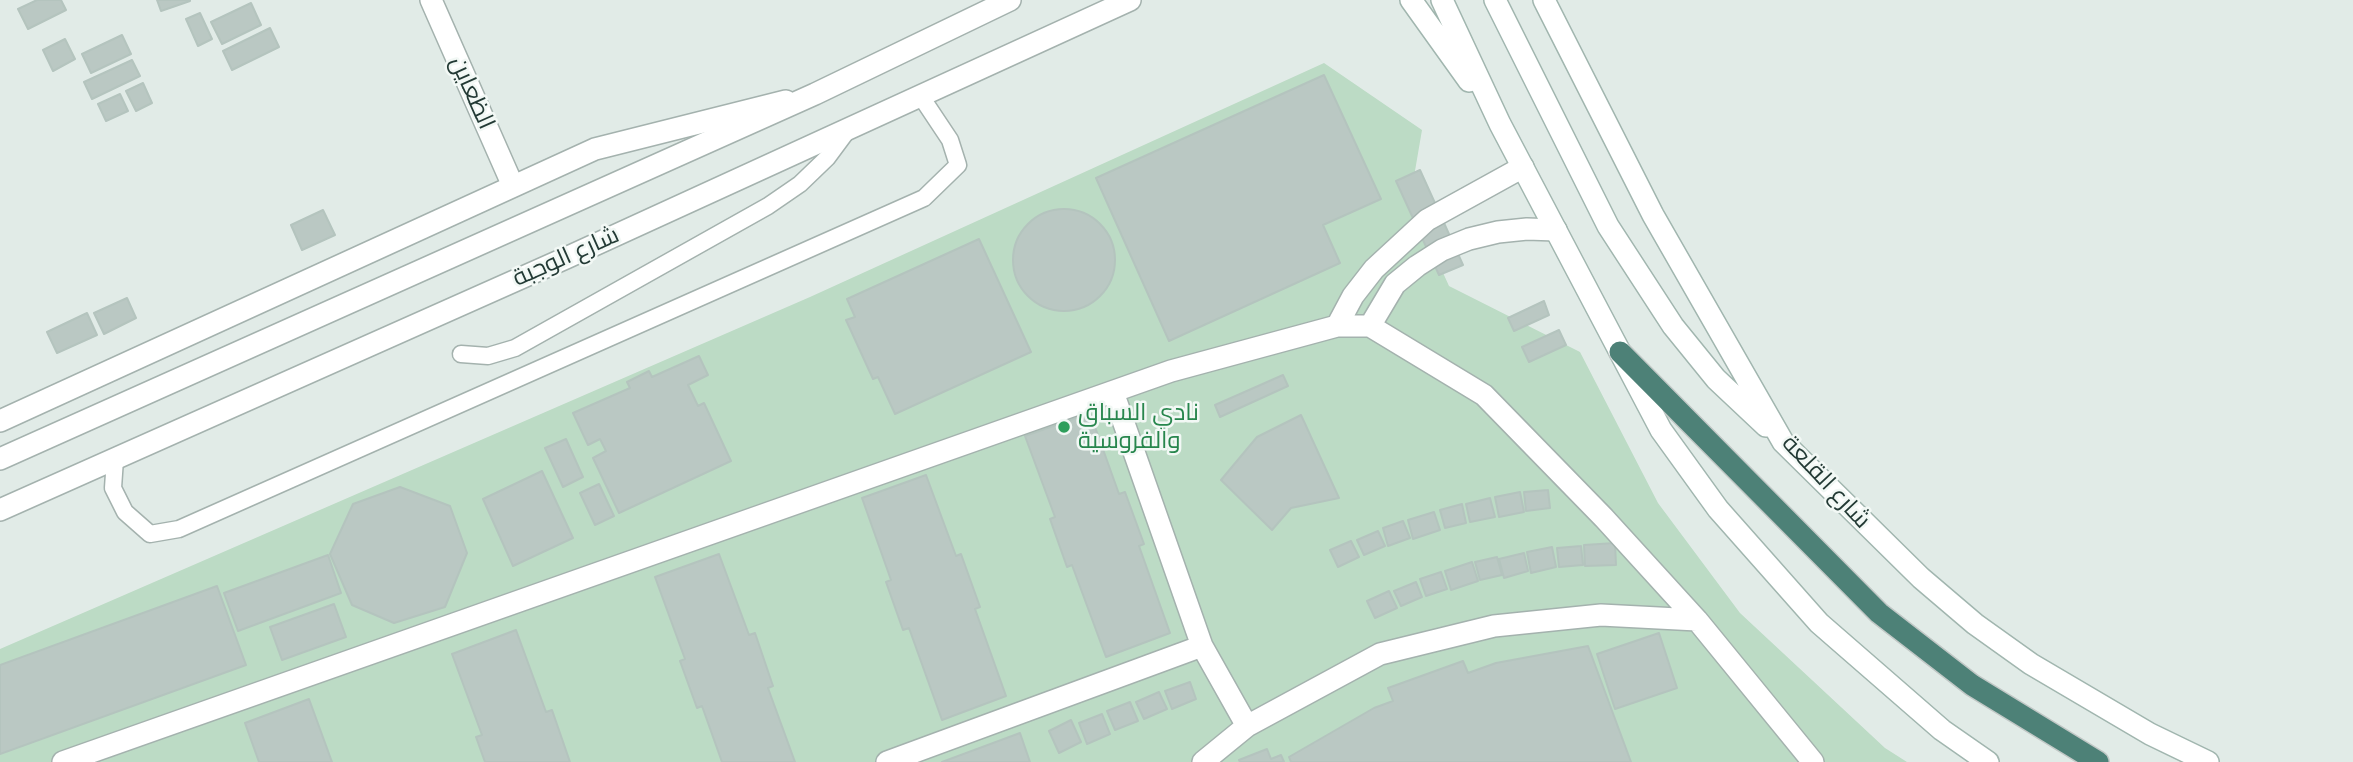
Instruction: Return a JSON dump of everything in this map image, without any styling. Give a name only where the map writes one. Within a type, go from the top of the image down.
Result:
[{"type":"highway","points":[[1620,352],[1879,613],[1972,685],[2098,762]]},
{"type":"street","name":"الظعاين","points":[[431,0],[513,186]]},
{"type":"street","name":"شارع الوجبة","points":[[0,459],[815,94],[1010,0]]},
{"type":"street","name":"شارع الوجبة","points":[[0,510],[566,258],[1130,0]]},
{"type":"street","points":[[1411,0],[1500,124]]},
{"type":"street","points":[[1442,0],[1500,124],[1661,430],[1718,509],[1819,624],[1923,714],[1988,762]]},
{"type":"street","points":[[1495,0],[1608,226],[1673,326],[1716,379],[1783,442]]},
{"type":"street","name":"شارع القلعة","points":[[1544,0],[1653,215],[1783,442],[1921,578],[1975,624],[2043,671],[2150,734],[2208,762]]},
{"type":"street","name":"شارع الوجبة","points":[[0,421],[595,149],[815,94]]},
{"type":"street","points":[[1337,326],[1353,296],[1374,268],[1427,220],[1522,167]]},
{"type":"street","points":[[1370,327],[1395,284],[1417,265],[1442,250],[1469,239],[1498,232],[1556,230]]},
{"type":"street","points":[[62,762],[1171,371],[1337,326],[1370,327],[1484,395],[1604,518],[1697,620],[1813,762]]},
{"type":"street","points":[[1113,392],[1202,646],[1247,726]]},
{"type":"street","points":[[1203,762],[1247,726],[1380,654],[1494,626],[1601,615],[1697,620]]},
{"type":"street","points":[[887,762],[1202,646]]},
{"type":"lane","points":[[115,459],[113,488],[125,512],[150,534],[179,529],[924,198],[958,165],[950,140],[920,95]]},
{"type":"lane","points":[[461,354],[488,356],[515,348],[768,206],[800,184],[850,127]]},
{"type":"green space","name":"نادي السباق والفروسية","points":[[1324,63],[1422,130],[1410,200],[1449,286],[1580,352],[1658,503],[1740,613],[1885,748],[1907,762],[0,762],[0,649],[810,297]]},
{"type":"building","points":[[37,0],[61,0],[66,10],[28,29],[18,9]]},
{"type":"building","points":[[157,0],[190,0],[190,1],[161,11]]},
{"type":"building","points":[[251,3],[261,25],[222,44],[211,22]]},
{"type":"building","points":[[200,13],[212,39],[198,46],[186,19]]},
{"type":"building","points":[[270,28],[279,47],[232,70],[223,51]]},
{"type":"building","points":[[122,35],[131,54],[91,73],[82,54]]},
{"type":"building","points":[[65,39],[75,59],[53,71],[43,50]]},
{"type":"building","points":[[132,60],[140,76],[92,99],[84,82]]},
{"type":"building","points":[[1324,75],[1381,199],[1323,225],[1340,263],[1169,341],[1096,178]]},
{"type":"building","points":[[143,83],[152,103],[136,111],[126,91]]},
{"type":"building","points":[[120,94],[128,111],[106,121],[98,104]]},
{"type":"building","points":[[1420,170],[1463,265],[1439,275],[1396,181]]},
{"type":"building","points":[[1064,209],[1093,217],[1107,231],[1115,260],[1107,289],[1093,303],[1064,311],[1035,303],[1021,289],[1013,260],[1021,231],[1035,217]]},
{"type":"building","points":[[323,210],[335,235],[302,250],[291,225]]},
{"type":"building","points":[[979,239],[1031,352],[895,414],[878,377],[873,379],[846,320],[855,317],[847,299]]},
{"type":"building","points":[[127,298],[136,318],[104,334],[94,313]]},
{"type":"building","points":[[1544,301],[1549,315],[1514,331],[1508,318]]},
{"type":"building","points":[[87,313],[97,335],[57,353],[47,332]]},
{"type":"building","points":[[1559,330],[1566,345],[1529,362],[1522,347]]},
{"type":"building","points":[[699,356],[708,375],[688,385],[698,406],[704,403],[731,461],[619,513],[593,458],[606,451],[600,439],[588,445],[573,413],[630,388],[627,382],[649,371],[652,377]]},
{"type":"building","points":[[1283,375],[1288,386],[1220,417],[1215,405]]},
{"type":"building","points":[[1090,413],[1119,494],[1125,492],[1144,544],[1139,546],[1170,633],[1106,657],[1072,565],[1067,567],[1050,519],[1055,517],[1025,436]]},
{"type":"building","points":[[1301,415],[1339,498],[1291,508],[1272,530],[1221,480],[1257,437]]},
{"type":"building","points":[[566,439],[583,477],[563,487],[545,448]]},
{"type":"building","points":[[542,471],[573,538],[513,566],[483,499]]},
{"type":"building","points":[[926,475],[956,556],[961,554],[980,607],[975,609],[1006,696],[942,720],[909,628],[903,630],[886,582],[891,580],[862,498]]},
{"type":"building","points":[[599,484],[614,516],[595,525],[580,493]]},
{"type":"building","points":[[400,487],[450,506],[467,553],[445,607],[394,623],[352,605],[330,554],[353,504]]},
{"type":"building","points":[[1548,490],[1550,508],[1526,511],[1524,492]]},
{"type":"building","points":[[1520,492],[1524,512],[1499,517],[1495,497]]},
{"type":"building","points":[[1490,498],[1495,517],[1470,522],[1466,504]]},
{"type":"building","points":[[1462,504],[1466,523],[1445,528],[1440,510]]},
{"type":"building","points":[[1434,512],[1440,530],[1413,539],[1408,520]]},
{"type":"building","points":[[1403,521],[1410,538],[1388,546],[1383,528]]},
{"type":"building","points":[[1378,531],[1385,546],[1364,555],[1357,540]]},
{"type":"building","points":[[1351,541],[1359,557],[1338,567],[1330,550]]},
{"type":"building","points":[[1615,543],[1616,565],[1585,566],[1584,545]]},
{"type":"building","points":[[1581,546],[1583,565],[1559,567],[1557,548]]},
{"type":"building","points":[[1552,547],[1556,567],[1531,573],[1527,552]]},
{"type":"building","points":[[1524,553],[1528,571],[1504,578],[1499,559]]},
{"type":"building","points":[[719,554],[749,635],[755,633],[773,686],[768,688],[795,762],[722,762],[702,706],[697,708],[680,661],[685,659],[655,577]]},
{"type":"building","points":[[328,555],[341,593],[238,631],[224,593]]},
{"type":"building","points":[[1497,557],[1502,575],[1480,580],[1475,562]]},
{"type":"building","points":[[1472,562],[1478,581],[1451,590],[1445,571]]},
{"type":"building","points":[[1441,572],[1447,589],[1426,596],[1420,579]]},
{"type":"building","points":[[1416,582],[1422,597],[1401,606],[1394,591]]},
{"type":"building","points":[[217,586],[246,665],[0,754],[0,665]]},
{"type":"building","points":[[1389,591],[1397,608],[1375,618],[1367,601]]},
{"type":"building","points":[[334,604],[346,637],[282,660],[270,627]]},
{"type":"building","points":[[516,630],[546,712],[552,710],[570,762],[485,762],[476,737],[482,735],[452,654]]},
{"type":"building","points":[[1659,633],[1677,688],[1615,709],[1597,654]]},
{"type":"building","points":[[1588,646],[1631,762],[1291,762],[1289,757],[1374,708],[1393,701],[1388,688],[1463,661],[1468,673],[1496,663]]},
{"type":"building","points":[[1190,682],[1196,699],[1172,709],[1165,691]]},
{"type":"building","points":[[1159,692],[1167,709],[1144,719],[1136,702]]},
{"type":"building","points":[[309,699],[332,762],[259,762],[245,723]]},
{"type":"building","points":[[1130,702],[1138,721],[1115,730],[1107,711]]},
{"type":"building","points":[[1102,714],[1110,734],[1087,744],[1079,723]]},
{"type":"building","points":[[1071,720],[1081,742],[1059,753],[1049,731]]},
{"type":"building","points":[[1020,733],[1030,762],[942,762]]},
{"type":"building","points":[[1267,749],[1271,759],[1281,755],[1284,762],[1239,760]]},
{"type":"place","name":"نادي السباق والفروسية","points":[[1064,427]]}]
